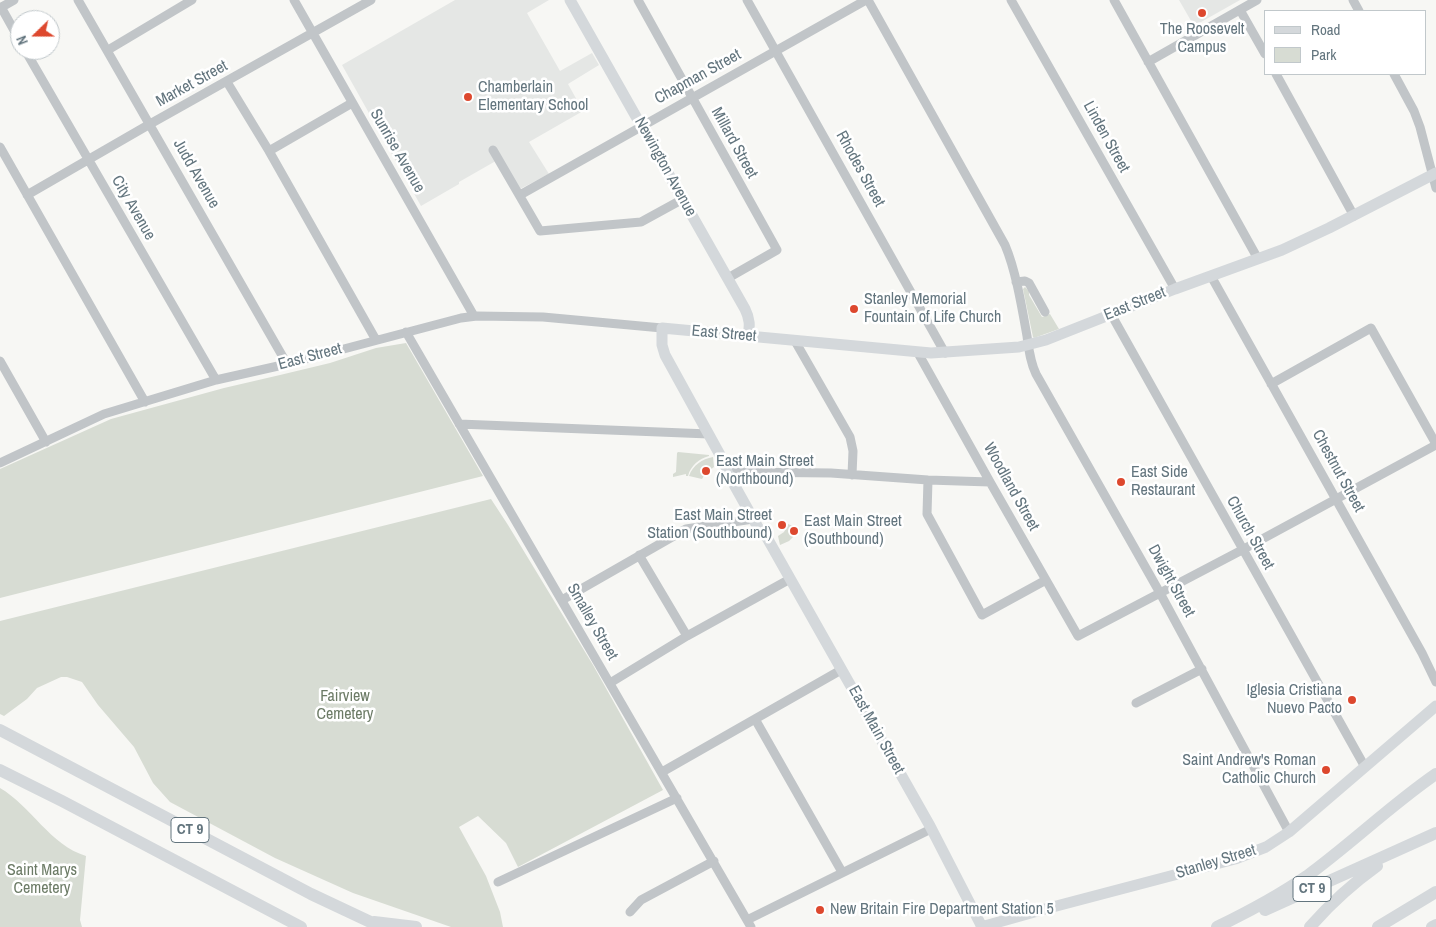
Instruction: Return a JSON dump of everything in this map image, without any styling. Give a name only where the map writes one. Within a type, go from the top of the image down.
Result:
[{"type":"highway","name":"CT 9","points":[[0,730],[311,894],[381,927]]},
{"type":"highway","name":"CT 9","points":[[0,770],[301,927]]},
{"type":"highway","points":[[1217,927],[1263,904],[1307,876],[1436,774]]},
{"type":"highway","name":"CT 9","points":[[1226,927],[1436,833]]},
{"type":"highway","points":[[1310,927],[1355,882],[1408,845]]},
{"type":"highway","points":[[1378,927],[1436,892]]},
{"type":"highway","points":[[368,921],[416,927]]},
{"type":"highway","points":[[1432,927],[1436,924]]},
{"type":"main road","name":"Newington Avenue","points":[[570,0],[728,278],[748,316],[750,326],[748,336]]},
{"type":"main road","name":"East Street","points":[[662,328],[918,353],[945,353],[1028,345],[1046,340],[1174,289],[1258,259],[1308,238],[1434,174]]},
{"type":"main road","name":"East Main Street","points":[[662,328],[664,353],[764,528],[766,536],[931,829],[982,927]]},
{"type":"main road","name":"East Main Street","points":[[729,468],[727,472],[753,519],[766,536]]},
{"type":"main road","name":"Stanley Street","points":[[982,927],[1242,857],[1269,845],[1289,832],[1436,706]]},
{"type":"street","points":[[10,23],[1,8],[14,0]]},
{"type":"street","name":"Judd Avenue","points":[[78,0],[287,364]]},
{"type":"street","points":[[108,50],[192,0]]},
{"type":"street","name":"Sunrise Avenue","points":[[294,0],[474,316]]},
{"type":"street","name":"Market Street","points":[[27,195],[371,0]]},
{"type":"street","name":"Millard Street","points":[[638,0],[777,250],[728,278]]},
{"type":"street","name":"Rhodes Street","points":[[748,0],[945,353]]},
{"type":"street","name":"Chapman Street","points":[[520,195],[867,0]]},
{"type":"street","name":"Dwight Street","points":[[867,0],[1010,256],[1029,356],[1037,376],[1079,447],[1160,593],[1289,832]]},
{"type":"street","name":"Linden Street","points":[[1012,0],[1174,289]]},
{"type":"street","points":[[1114,0],[1258,259]]},
{"type":"street","points":[[1148,62],[1257,0]]},
{"type":"street","points":[[1240,10],[1264,52]]},
{"type":"street","name":"City Avenue","points":[[31,60],[216,380]]},
{"type":"street","points":[[1277,75],[1354,216]]},
{"type":"street","points":[[1395,75],[1414,111],[1420,127],[1434,174],[1436,188]]},
{"type":"street","points":[[227,82],[269,151],[376,340]]},
{"type":"street","points":[[269,151],[352,103]]},
{"type":"street","points":[[0,147],[145,402]]},
{"type":"street","points":[[493,150],[540,231],[642,222],[682,199]]},
{"type":"street","name":"Chestnut Street","points":[[1211,276],[1424,657],[1436,682]]},
{"type":"street","points":[[1016,282],[1025,281],[1029,283],[1045,312]]},
{"type":"street","name":"Church Street","points":[[1110,314],[1365,767]]},
{"type":"street","name":"East Street","points":[[0,463],[104,414],[216,380],[287,364],[461,318],[474,316],[543,317],[662,328]]},
{"type":"street","points":[[1160,593],[1436,445],[1371,328],[1271,384]]},
{"type":"street","name":"Smalley Street","points":[[406,332],[749,923]]},
{"type":"street","points":[[795,341],[850,437],[853,451],[852,475]]},
{"type":"street","name":"Woodland Street","points":[[918,353],[1078,636],[1160,593]]},
{"type":"street","points":[[0,361],[46,442]]},
{"type":"street","points":[[460,424],[709,434]]},
{"type":"street","points":[[729,468],[990,482]]},
{"type":"street","points":[[928,480],[927,514],[982,615],[1046,580]]},
{"type":"street","points":[[562,600],[686,529],[753,519]]},
{"type":"street","points":[[639,555],[687,636]]},
{"type":"street","points":[[610,683],[687,636],[790,579]]},
{"type":"street","points":[[1136,703],[1202,669]]},
{"type":"street","points":[[662,772],[842,670]]},
{"type":"street","points":[[755,720],[842,872]]},
{"type":"street","points":[[498,882],[677,798]]},
{"type":"street","points":[[749,923],[842,872],[931,829]]},
{"type":"street","points":[[630,912],[641,900],[714,861]]},
{"type":"shaded area","name":"Chamberlain Elementary School","points":[[455,0],[549,0],[527,13],[560,71],[592,53],[599,65],[568,84],[583,111],[529,142],[549,174],[520,189],[501,158],[421,206],[342,65]]},
{"type":"shaded area","name":"The Roosevelt Campus","points":[[1179,0],[1240,0],[1194,26]]},
{"type":"green space","points":[[1025,287],[1029,291],[1029,295],[1042,317],[1050,314],[1059,329],[1033,337],[1023,289]]},
{"type":"green space","points":[[406,343],[483,476],[0,598],[0,469],[111,419],[224,388],[330,363],[376,348]]},
{"type":"green space","points":[[678,452],[709,456],[696,463],[688,476],[686,474],[673,477],[673,474],[676,472]]},
{"type":"green space","points":[[713,457],[714,467],[702,479],[689,476],[698,463]]},
{"type":"green space","name":"Fairview Cemetery","points":[[491,499],[593,665],[663,790],[518,867],[506,843],[478,816],[459,827],[486,876],[500,912],[503,927],[451,927],[353,893],[275,858],[170,802],[153,783],[134,747],[98,705],[82,682],[61,677],[37,688],[27,699],[4,716],[0,714],[0,621]]},
{"type":"green space","points":[[788,524],[800,530],[789,541],[780,545],[778,536],[784,532]]},
{"type":"green space","name":"Saint Marys Cemetery","points":[[0,788],[62,843],[73,851],[86,856],[80,920],[82,927],[0,927]]},
{"type":"place","name":"The Roosevelt Campus","points":[[1202,13]]},
{"type":"place","name":"Chamberlain Elementary School","points":[[468,97]]},
{"type":"place","name":"Stanley Memorial Fountain of Life Church","points":[[854,309]]},
{"type":"place","name":"East Main Street (Northbound)","points":[[706,471]]},
{"type":"place","name":"East Side Restaurant","points":[[1121,482]]},
{"type":"place","name":"East Main Street Station (Southbound)","points":[[782,525]]},
{"type":"place","name":"East Main Street (Southbound)","points":[[794,531]]},
{"type":"place","name":"Iglesia Cristiana Nuevo Pacto","points":[[1352,700]]},
{"type":"place","name":"Saint Andrew's Roman Catholic Church","points":[[1326,770]]},
{"type":"place","name":"New Britain Fire Department Station 5","points":[[820,910]]}]
